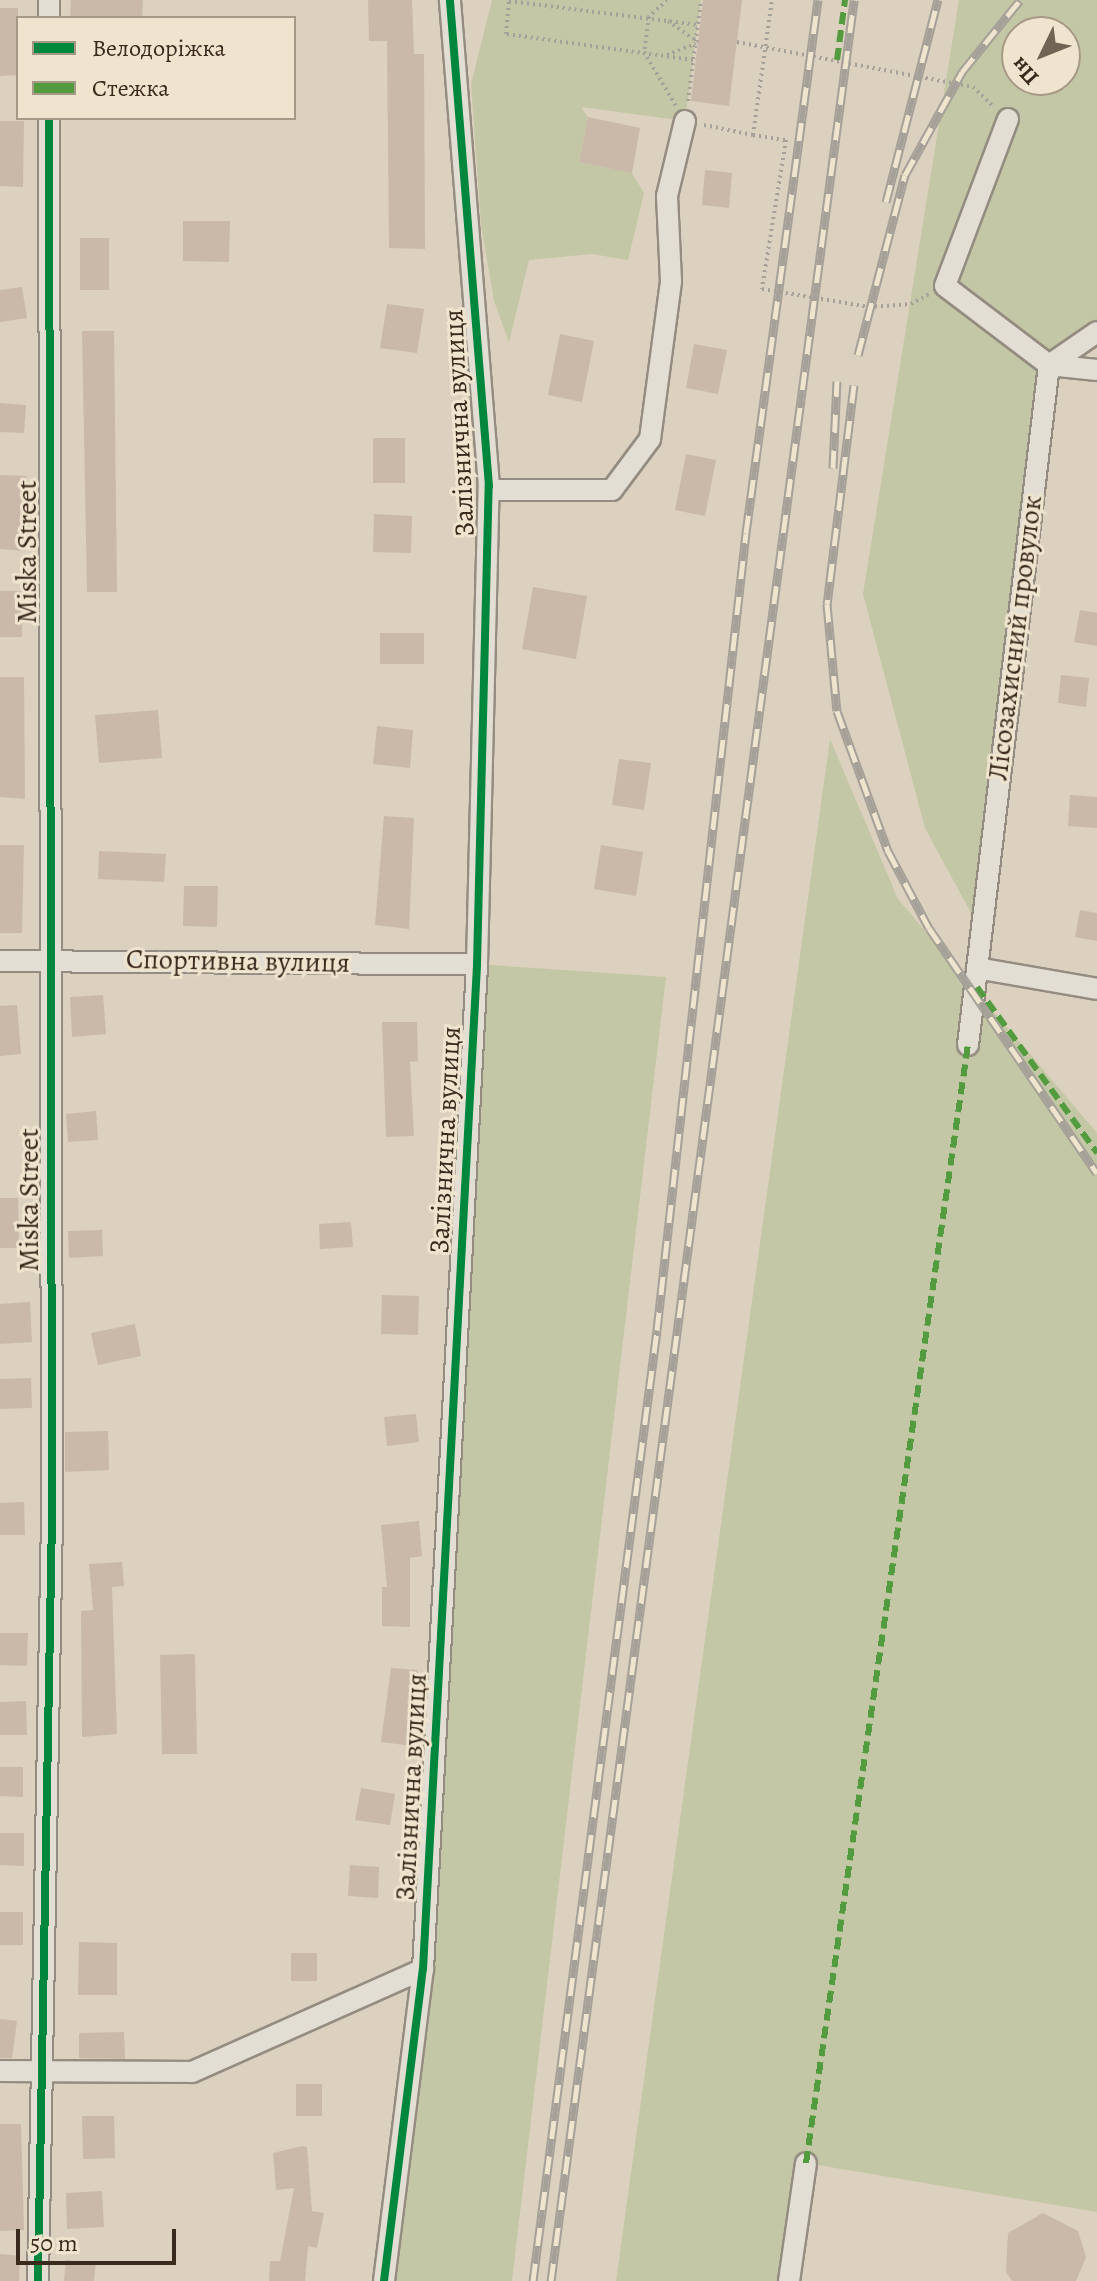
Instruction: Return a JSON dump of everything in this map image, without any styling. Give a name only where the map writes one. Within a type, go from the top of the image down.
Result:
[{"type":"street","name":"Залізнична вулиця","points":[[384,2281],[423,1969],[477,964],[489,490],[450,0]]},
{"type":"street","points":[[1008,119],[945,286],[1049,365],[1097,370]]},
{"type":"street","name":"Miska Street","points":[[38,2281],[52,1519],[49,120]]},
{"type":"street","points":[[489,490],[612,490],[650,439],[671,281],[667,196],[685,121]]},
{"type":"street","points":[[1049,365],[1097,332]]},
{"type":"street","name":"Лісозахисний провулок","points":[[968,1045],[1049,365]]},
{"type":"street","name":"Спортивна вулиця","points":[[0,961],[477,964]]},
{"type":"street","points":[[977,968],[1097,989]]},
{"type":"street","points":[[0,2071],[192,2072],[423,1969]]},
{"type":"street","points":[[789,2281],[806,2163]]},
{"type":"path","points":[[667,0],[649,17],[644,52],[685,121],[786,140],[762,289],[869,307],[911,304],[945,286]]},
{"type":"path","points":[[685,121],[701,0]]},
{"type":"path","points":[[753,135],[772,0]]},
{"type":"path","points":[[693,60],[506,34],[509,1],[698,25]]},
{"type":"path","points":[[666,20],[695,42]]},
{"type":"path","points":[[665,55],[695,42]]},
{"type":"path","points":[[737,42],[973,87],[1008,119]]},
{"type":"green space","points":[[492,0],[701,0],[685,121],[581,107],[588,117],[579,162],[632,173],[644,193],[628,260],[592,254],[529,260],[509,342],[494,301],[481,224],[471,84]]},
{"type":"green space","points":[[959,0],[1097,0],[1097,332],[1049,365],[978,926],[925,828],[863,594]]},
{"type":"green space","points":[[830,739],[898,899],[1097,1133],[1097,2212],[806,2163],[789,2281],[616,2281]]},
{"type":"green space","points":[[477,964],[666,977],[512,2281],[384,2281],[423,1969]]},
{"type":"building","points":[[71,0],[143,0],[142,16],[70,16]]},
{"type":"building","points":[[368,0],[412,0],[414,54],[424,54],[425,249],[389,248],[387,41],[369,41]]},
{"type":"building","points":[[703,0],[742,0],[729,106],[691,101]]},
{"type":"building","points":[[0,8],[18,8],[16,75],[0,76]]},
{"type":"building","points":[[588,117],[640,128],[632,173],[579,162]]},
{"type":"building","points":[[0,121],[24,121],[23,187],[0,186]]},
{"type":"building","points":[[705,170],[732,173],[729,208],[702,205]]},
{"type":"building","points":[[183,221],[230,221],[229,262],[183,261]]},
{"type":"building","points":[[80,238],[109,238],[109,290],[80,290]]},
{"type":"building","points":[[22,287],[27,318],[0,322],[0,290]]},
{"type":"building","points":[[387,304],[424,309],[417,353],[380,348]]},
{"type":"building","points":[[82,331],[114,331],[117,592],[87,592]]},
{"type":"building","points":[[560,334],[594,341],[582,402],[548,395]]},
{"type":"building","points":[[694,344],[727,350],[718,394],[686,388]]},
{"type":"building","points":[[0,403],[26,405],[24,433],[0,432]]},
{"type":"building","points":[[373,438],[405,438],[405,483],[373,483]]},
{"type":"building","points":[[686,454],[716,460],[705,516],[675,510]]},
{"type":"building","points":[[0,475],[27,476],[25,551],[0,549]]},
{"type":"building","points":[[374,514],[412,516],[411,553],[373,552]]},
{"type":"building","points":[[533,587],[587,596],[576,659],[522,649]]},
{"type":"building","points":[[0,591],[23,591],[22,637],[0,637]]},
{"type":"building","points":[[1080,610],[1097,613],[1097,646],[1074,642]]},
{"type":"building","points":[[380,633],[424,633],[424,664],[380,664]]},
{"type":"building","points":[[1061,675],[1089,678],[1086,707],[1058,703]]},
{"type":"building","points":[[0,677],[24,677],[25,799],[0,797]]},
{"type":"building","points":[[158,710],[162,758],[99,763],[95,715]]},
{"type":"building","points":[[377,726],[413,730],[410,768],[373,764]]},
{"type":"building","points":[[619,759],[651,763],[644,810],[612,805]]},
{"type":"building","points":[[1070,795],[1097,797],[1097,828],[1068,826]]},
{"type":"building","points":[[384,816],[414,818],[409,929],[375,925]]},
{"type":"building","points":[[0,845],[24,845],[22,933],[0,933]]},
{"type":"building","points":[[601,845],[643,852],[636,896],[594,889]]},
{"type":"building","points":[[99,851],[166,854],[164,882],[98,879]]},
{"type":"building","points":[[184,886],[218,886],[217,927],[183,926]]},
{"type":"building","points":[[1080,910],[1097,913],[1097,941],[1075,937]]},
{"type":"building","points":[[103,995],[106,1034],[72,1037],[70,997]]},
{"type":"building","points":[[17,1005],[21,1054],[0,1056],[0,1006]]},
{"type":"building","points":[[382,1022],[417,1022],[418,1061],[410,1062],[414,1136],[386,1137]]},
{"type":"building","points":[[96,1111],[98,1140],[68,1142],[66,1114]]},
{"type":"building","points":[[0,1198],[18,1198],[19,1248],[0,1248]]},
{"type":"building","points":[[351,1222],[353,1247],[320,1249],[319,1224]]},
{"type":"building","points":[[102,1230],[103,1256],[69,1258],[68,1231]]},
{"type":"building","points":[[382,1295],[419,1296],[418,1335],[381,1334]]},
{"type":"building","points":[[30,1302],[32,1342],[0,1344],[0,1304]]},
{"type":"building","points":[[135,1324],[141,1356],[98,1365],[91,1333]]},
{"type":"building","points":[[31,1378],[32,1408],[0,1409],[0,1379]]},
{"type":"building","points":[[416,1414],[419,1442],[387,1446],[384,1417]]},
{"type":"building","points":[[108,1431],[109,1470],[65,1472],[65,1432]]},
{"type":"building","points":[[24,1502],[25,1535],[0,1535],[0,1503]]},
{"type":"building","points":[[419,1521],[422,1556],[410,1558],[410,1627],[382,1626],[382,1587],[387,1587],[381,1525]]},
{"type":"building","points":[[122,1562],[124,1586],[112,1587],[117,1734],[82,1737],[81,1611],[93,1610],[89,1564]]},
{"type":"building","points":[[0,1633],[28,1633],[27,1666],[0,1665]]},
{"type":"building","points":[[195,1654],[197,1754],[162,1754],[160,1655]]},
{"type":"building","points":[[391,1668],[418,1670],[412,1746],[381,1742]]},
{"type":"building","points":[[26,1701],[27,1735],[0,1735],[0,1702]]},
{"type":"building","points":[[0,1767],[23,1767],[23,1797],[0,1796]]},
{"type":"building","points":[[361,1788],[395,1794],[390,1825],[355,1820]]},
{"type":"building","points":[[0,1833],[24,1833],[24,1866],[0,1865]]},
{"type":"building","points":[[350,1865],[379,1867],[378,1898],[348,1896]]},
{"type":"building","points":[[0,1912],[23,1912],[23,1945],[0,1945]]},
{"type":"building","points":[[79,1942],[117,1943],[117,1995],[78,1995]]},
{"type":"building","points":[[291,1953],[317,1953],[317,1981],[291,1981]]},
{"type":"building","points":[[0,2019],[17,2021],[12,2058],[0,2058]]},
{"type":"building","points":[[124,2032],[125,2059],[79,2058],[79,2033]]},
{"type":"building","points":[[296,2084],[322,2084],[322,2116],[296,2116]]},
{"type":"building","points":[[82,2116],[114,2116],[115,2158],[83,2159]]},
{"type":"building","points":[[0,2124],[21,2124],[24,2230],[0,2231]]},
{"type":"building","points":[[307,2147],[312,2211],[324,2213],[317,2248],[308,2246],[305,2281],[269,2281],[270,2261],[280,2261],[294,2188],[276,2190],[273,2153]]},
{"type":"building","points":[[102,2191],[104,2227],[67,2229],[66,2193]]},
{"type":"building","points":[[1043,2213],[1078,2231],[1086,2257],[1076,2281],[1012,2281],[1006,2272],[1008,2233]]},
{"type":"building","points":[[0,2254],[20,2256],[19,2281],[0,2281]]},
{"type":"building","points":[[66,2260],[96,2263],[94,2281],[64,2281]]},
{"type":"railway","points":[[533,2281],[657,1330],[746,533],[818,0]]},
{"type":"railway","points":[[551,2281],[854,0]]},
{"type":"railway","points":[[886,202],[938,0]]},
{"type":"railway","points":[[858,355],[905,175],[962,72],[1020,0]]},
{"type":"railway","points":[[833,468],[837,381]]},
{"type":"railway","points":[[854,385],[827,604],[837,711],[888,851],[929,928],[1097,1173]]},
{"type":"marked path","points":[[837,60],[845,0]]},
{"type":"marked path","points":[[977,987],[1097,1153]]},
{"type":"marked path","points":[[806,2163],[968,1045]]},
{"type":"cycle path","points":[[384,2281],[423,1969],[477,964],[489,486],[450,0]]},
{"type":"cycle path","points":[[38,2281],[52,1519],[49,120]]}]
